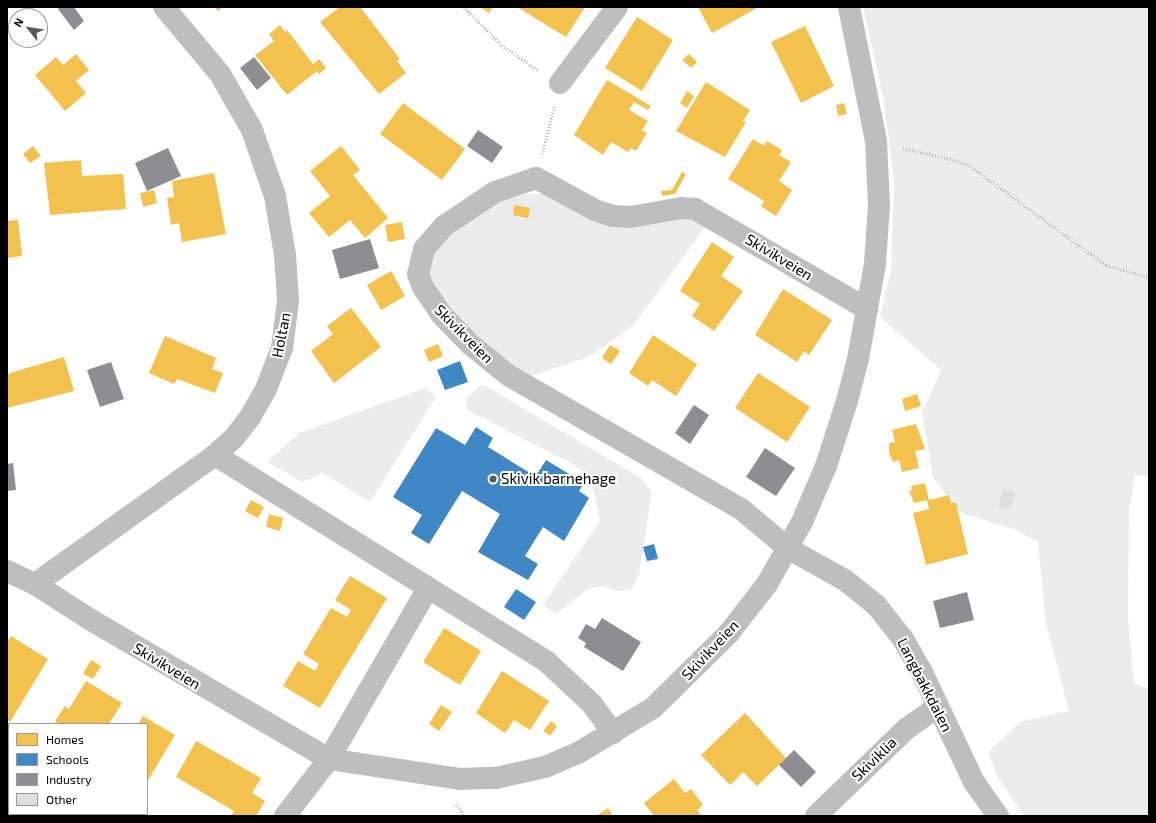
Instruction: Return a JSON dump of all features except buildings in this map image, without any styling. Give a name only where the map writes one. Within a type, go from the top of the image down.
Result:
[{"type":"street","name":"Holtan","points":[[35,584],[215,456],[233,439],[250,417],[266,389],[282,348],[288,301],[285,254],[275,196],[252,130],[220,74],[164,7]]},
{"type":"street","points":[[560,84],[617,7]]},
{"type":"street","name":"Skivikveien","points":[[7,571],[35,584],[98,624],[329,759],[459,779],[496,778],[545,767],[578,753],[653,708],[729,633],[767,584],[789,549],[826,466],[843,415],[858,359],[875,264],[879,205],[876,141],[849,7]]},
{"type":"street","name":"Skivikveien","points":[[789,549],[741,509],[508,375],[470,344],[434,305],[418,274],[424,249],[444,226],[495,192],[536,178],[595,210],[613,216],[631,217],[681,208],[695,209],[867,309]]},
{"type":"street","points":[[215,456],[547,662],[592,704],[613,733]]},
{"type":"street","name":"Langbakkdalen","points":[[789,549],[845,580],[876,604],[903,639],[921,670],[937,707],[974,782],[998,816]]},
{"type":"street","points":[[285,816],[329,759],[428,588]]},
{"type":"street","name":"Skiviklia","points":[[816,816],[906,729],[937,707]]},
{"type":"path","points":[[464,7],[521,61],[560,84],[536,178]]},
{"type":"path","points":[[876,141],[955,160],[972,167],[1106,266],[1149,277]]},
{"type":"shaded area","points":[[863,7],[1149,7],[1149,476],[1135,475],[1129,511],[1128,617],[1134,684],[1149,688],[1149,816],[1024,816],[997,776],[988,752],[1020,722],[1069,711],[1046,624],[1038,542],[1016,530],[959,512],[933,478],[922,413],[941,370],[880,317],[891,271],[894,178],[883,96]]},
{"type":"shaded area","points":[[528,194],[547,194],[691,217],[708,223],[633,326],[590,356],[532,376],[512,369],[477,339],[431,287],[427,260],[437,244],[499,201]]},
{"type":"shaded area","points":[[480,385],[488,387],[641,478],[652,492],[639,575],[631,590],[617,591],[600,586],[585,591],[557,614],[543,605],[600,521],[592,483],[575,465],[467,410],[466,399]]},
{"type":"shaded area","points":[[426,388],[436,397],[370,502],[323,473],[303,482],[267,462],[299,433]]},
{"type":"place","name":"Skivik barnehage","points":[[493,479]]}]
